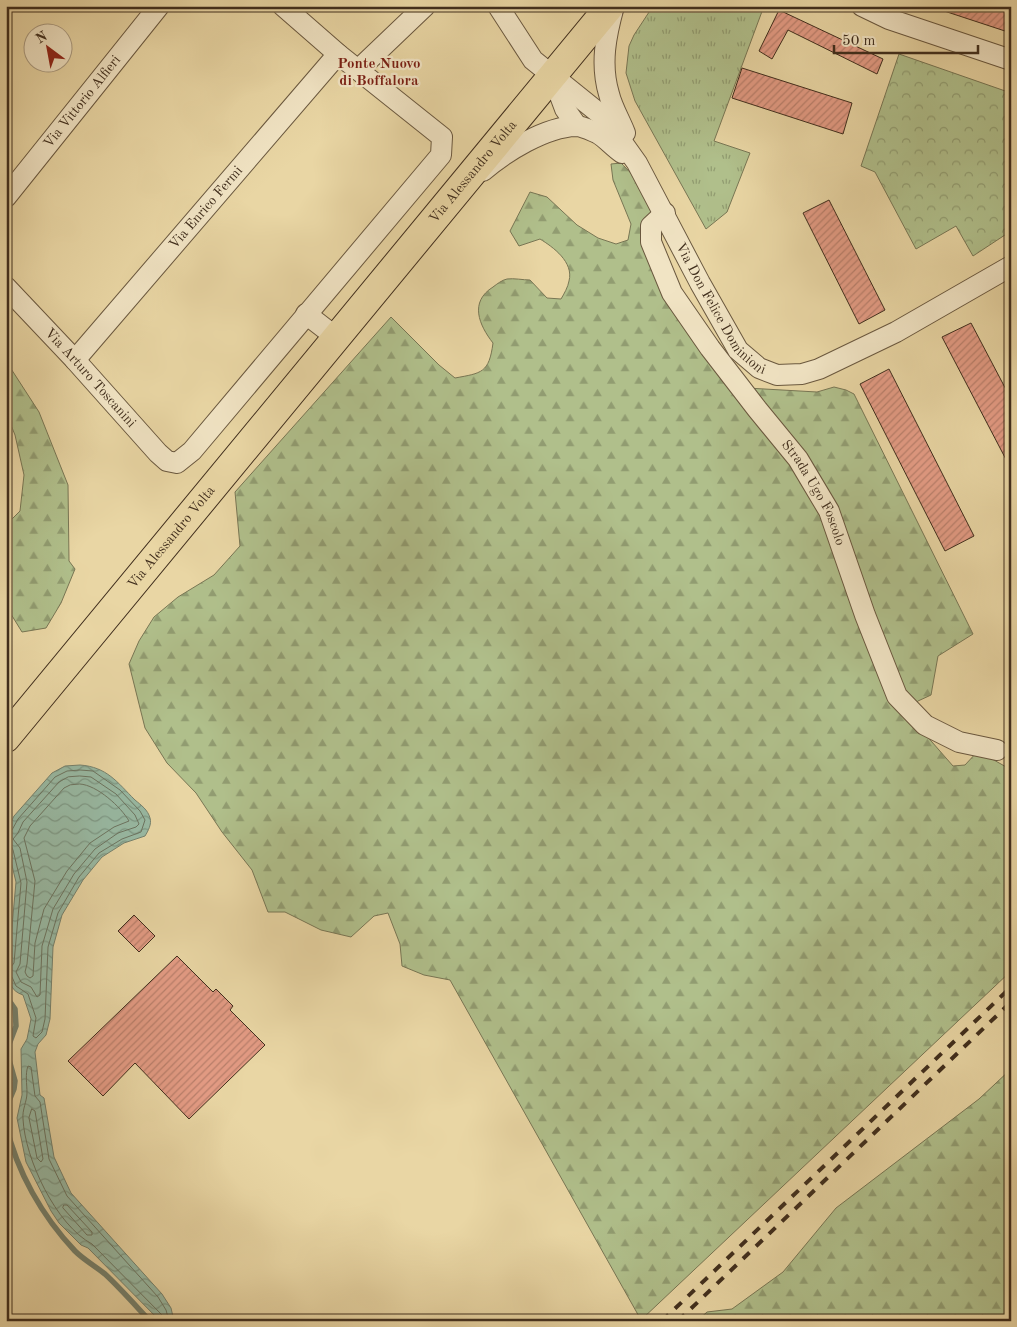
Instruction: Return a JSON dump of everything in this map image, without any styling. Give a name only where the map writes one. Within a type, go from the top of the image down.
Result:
[{"type":"main road","name":"Via Alessandro Volta","points":[[6,738],[612,6]]},
{"type":"street","name":"Via Vittorio Alfieri","points":[[6,197],[159,6]]},
{"type":"street","points":[[283,6],[338,54],[442,138],[441,155],[306,314],[337,338]]},
{"type":"street","points":[[358,70],[425,6]]},
{"type":"street","name":"Via Don Felice Dominioni","points":[[498,6],[533,60],[605,118],[637,163],[665,213],[700,283],[738,350],[759,368],[777,375],[802,374],[819,369],[896,332],[1011,266]]},
{"type":"street","name":"Via Don Felice Dominioni","points":[[612,6],[604,57],[605,74],[609,95],[637,163]]},
{"type":"street","points":[[862,6],[891,13],[1011,60]]},
{"type":"street","name":"Via Enrico Fermi","points":[[76,360],[338,54]]},
{"type":"street","points":[[456,193],[494,162],[530,141],[552,130],[577,126],[564,109],[553,76]]},
{"type":"street","name":"Via Don Felice Dominioni","points":[[577,126],[598,134],[618,151],[637,163]]},
{"type":"street","name":"Strada Ugo Foscolo","points":[[665,213],[651,226],[651,242],[672,293],[710,348],[798,459],[828,511],[865,615],[897,696],[925,725],[959,742],[997,750]]},
{"type":"street","name":"Via Arturo Toscanini","points":[[6,287],[76,360],[158,453],[167,461],[177,463],[192,451],[306,314]]},
{"type":"green space","points":[[653,6],[764,6],[714,141],[750,153],[727,212],[706,229],[635,101],[626,73],[629,46]]},
{"type":"green space","points":[[899,54],[1011,93],[1011,231],[973,256],[956,226],[916,249],[875,172],[861,166]]},
{"type":"green space","points":[[621,163],[641,186],[649,199],[651,214],[644,238],[747,388],[817,392],[834,387],[854,394],[973,634],[938,656],[931,695],[918,701],[903,715],[925,734],[953,766],[965,765],[978,751],[1008,768],[1011,764],[1011,971],[641,1320],[450,980],[424,975],[402,966],[400,944],[388,913],[374,916],[351,937],[321,930],[285,912],[268,912],[252,870],[222,832],[196,793],[167,763],[145,728],[129,664],[139,641],[154,617],[178,597],[214,575],[240,546],[235,492],[391,317],[439,365],[455,378],[478,373],[483,370],[489,360],[493,343],[484,329],[479,314],[479,307],[486,293],[501,281],[507,279],[530,280],[547,298],[561,299],[567,288],[570,274],[565,261],[551,246],[540,239],[519,246],[510,231],[530,192],[547,197],[577,225],[598,238],[616,244],[628,240],[631,224],[613,180],[611,164]]},
{"type":"green space","points":[[6,361],[39,412],[68,485],[69,561],[75,569],[61,603],[46,628],[22,632],[6,606],[6,525],[20,511],[24,475],[15,435],[6,413]]},
{"type":"green space","points":[[1011,1069],[1011,1321],[697,1321],[707,1312],[732,1309],[783,1272],[836,1208],[979,1099]]},
{"type":"water","points":[[65,766],[89,766],[111,776],[146,810],[150,823],[145,836],[124,843],[102,857],[83,880],[62,915],[53,947],[50,1019],[46,1035],[38,1044],[35,1052],[40,1095],[44,1098],[54,1157],[71,1193],[162,1294],[171,1308],[174,1321],[160,1321],[88,1248],[81,1245],[59,1223],[26,1162],[17,1118],[22,1095],[21,1049],[27,1039],[31,1019],[23,995],[13,989],[8,975],[16,882],[6,841],[6,832],[14,816],[52,773]]},
{"type":"building","points":[[929,6],[1011,6],[1011,33]]},
{"type":"building","points":[[779,10],[883,59],[877,74],[788,30],[772,59],[759,51]]},
{"type":"building","points":[[742,68],[852,103],[843,134],[732,98]]},
{"type":"building","points":[[829,200],[885,310],[859,324],[803,213]]},
{"type":"building","points":[[971,323],[1011,399],[1011,469],[942,337]]},
{"type":"building","points":[[889,369],[974,536],[945,551],[860,384]]},
{"type":"building","points":[[134,915],[155,936],[139,952],[118,931]]},
{"type":"building","points":[[177,956],[213,992],[216,989],[233,1006],[230,1010],[265,1045],[189,1119],[135,1063],[103,1096],[68,1061]]},
{"type":"waterway","points":[[6,996],[15,1009],[16,1026],[8,1047],[8,1056],[15,1081],[14,1089],[6,1108]]},
{"type":"waterway","points":[[6,1125],[24,1176],[52,1223],[75,1251],[105,1274],[150,1321]]},
{"type":"railway","points":[[662,1321],[1011,987]]},
{"type":"railway","points":[[678,1321],[1011,1002]]},
{"type":"district","name":"Ponte Nuovo di Boffalora","points":[[379,72]]}]
